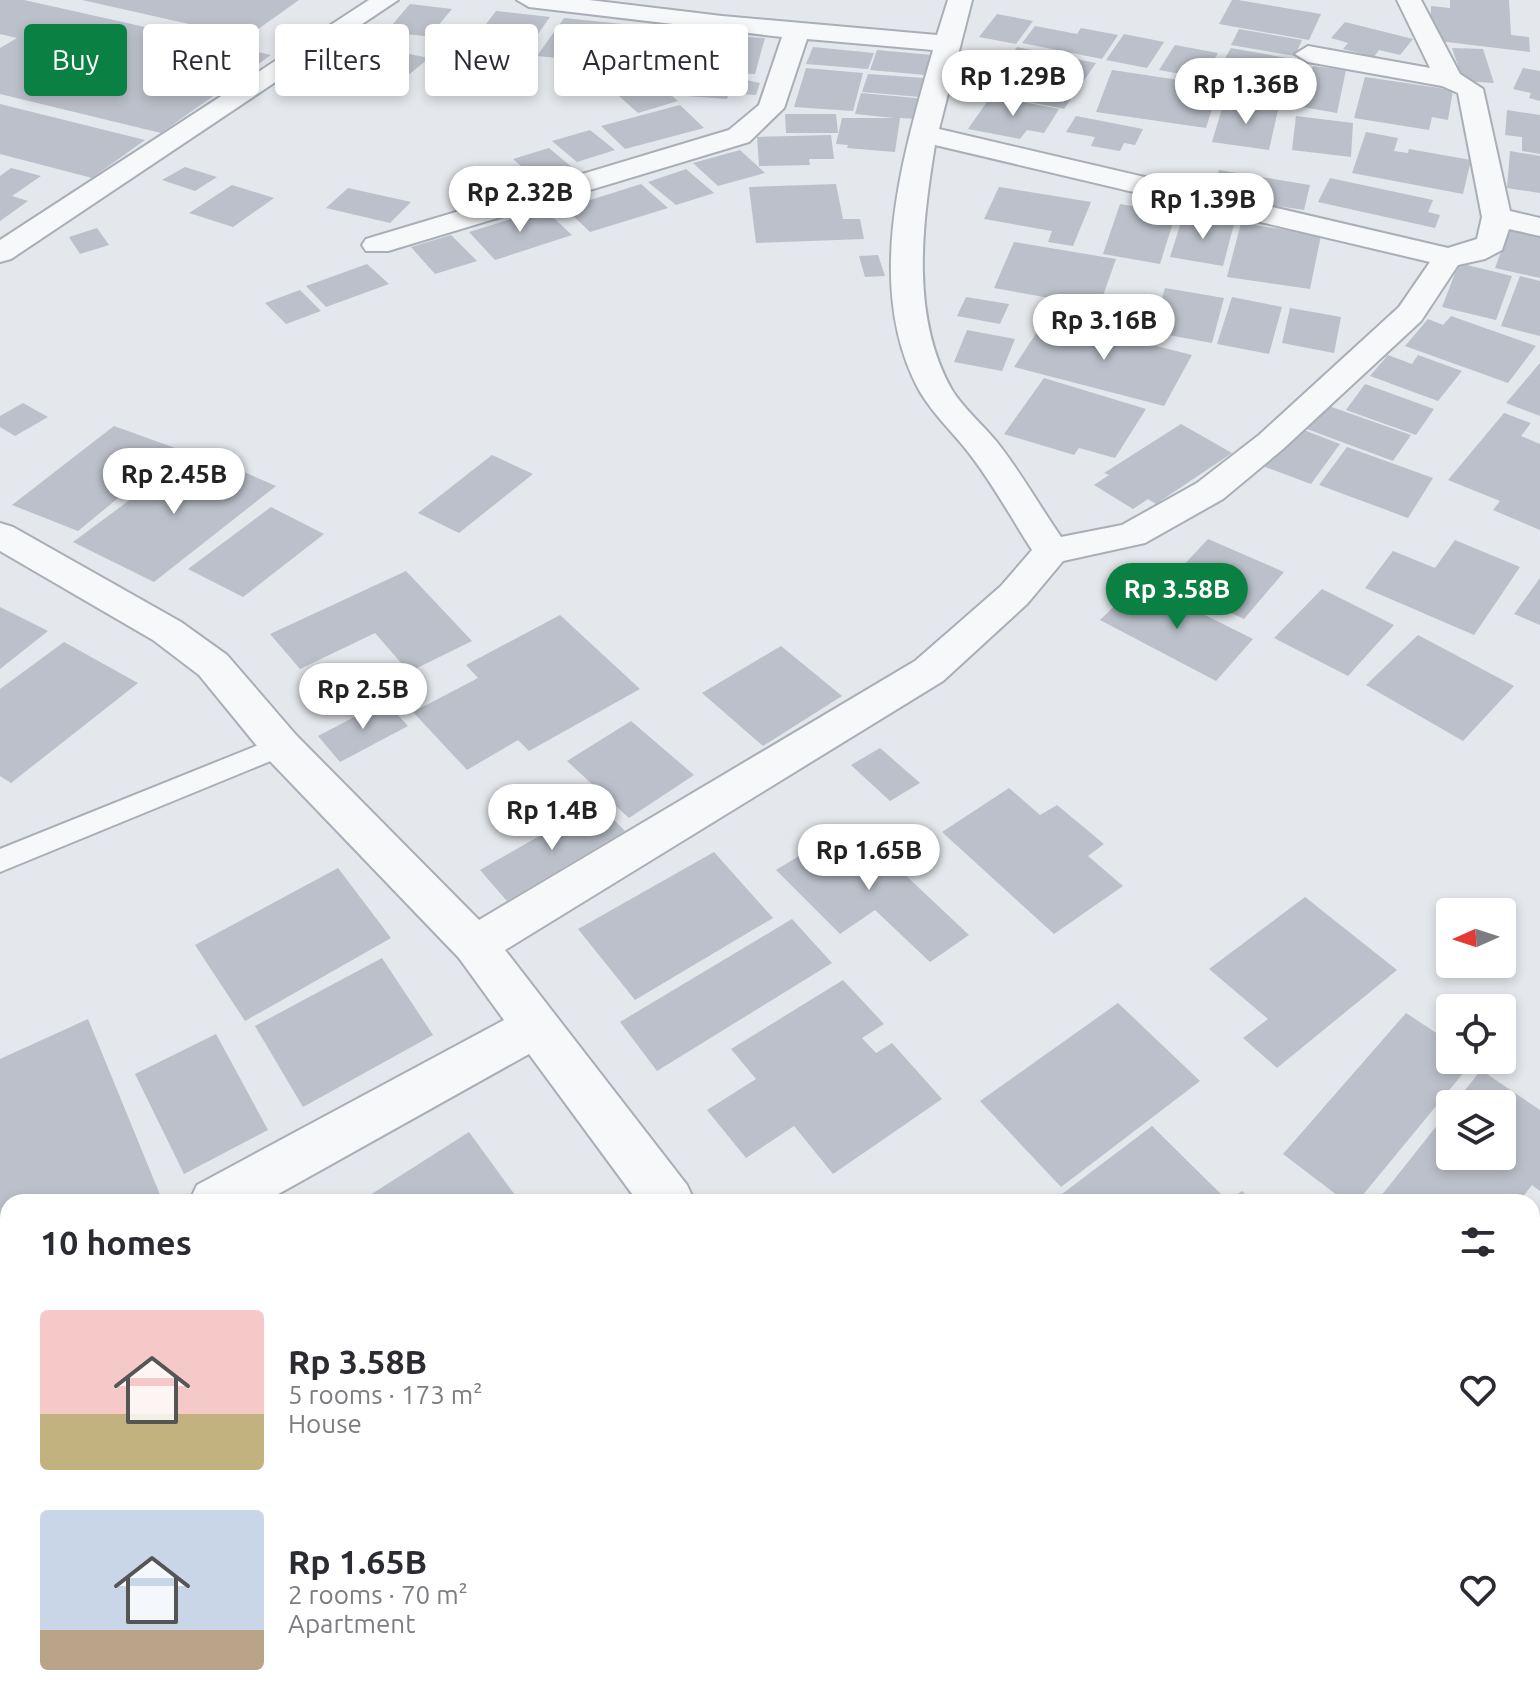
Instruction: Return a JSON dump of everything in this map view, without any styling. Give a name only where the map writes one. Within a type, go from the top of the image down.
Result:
[{"type":"street","points":[[0,253],[386,0]]},
{"type":"street","points":[[529,0],[797,31],[948,44]]},
{"type":"street","points":[[960,0],[923,134],[906,264],[912,324],[935,387],[986,452],[1051,551]]},
{"type":"street","points":[[1409,0],[1449,79]]},
{"type":"street","points":[[377,245],[739,136],[771,108],[797,31]]},
{"type":"street","points":[[923,134],[1448,257],[1485,250],[1491,244],[1497,217],[1471,92],[1467,86],[1449,79],[1308,54]]},
{"type":"street","points":[[1497,217],[1540,227]]},
{"type":"street","points":[[475,945],[929,671],[1014,595],[1051,551],[1132,535],[1210,491],[1271,442],[1400,324],[1448,257]]},
{"type":"street","points":[[0,535],[167,631],[213,665],[281,746],[475,945],[663,1194]]},
{"type":"street","points":[[230,1194],[535,1027]]},
{"type":"lane","points":[[0,861],[281,746]]},
{"type":"building","points":[[0,0],[24,0],[143,26],[143,96],[213,96],[161,133],[0,94],[0,48],[17,38],[0,34]]},
{"type":"building","points":[[82,0],[299,0],[259,28],[259,24],[189,24]]},
{"type":"building","points":[[1232,0],[1321,14],[1309,40],[1219,24]]},
{"type":"building","points":[[1450,0],[1509,0],[1511,35],[1529,37],[1530,52],[1430,40],[1431,6],[1450,8]]},
{"type":"building","points":[[410,4],[452,9],[440,24],[425,24],[425,36],[409,34],[409,24],[393,24]]},
{"type":"building","points":[[496,11],[550,17],[538,34],[538,24],[486,24]]},
{"type":"building","points":[[997,14],[1033,21],[1016,44],[979,37]]},
{"type":"building","points":[[564,18],[622,24],[560,24]]},
{"type":"building","points":[[1345,22],[1413,39],[1400,55],[1379,50],[1374,57],[1343,49],[1348,43],[1331,38]]},
{"type":"building","points":[[1035,26],[1077,34],[1081,28],[1118,35],[1102,59],[1022,43]]},
{"type":"building","points":[[1239,29],[1302,40],[1295,56],[1231,45]]},
{"type":"building","points":[[554,32],[554,58],[538,55]]},
{"type":"building","points":[[1124,34],[1164,42],[1147,68],[1106,60]]},
{"type":"building","points":[[748,37],[765,38],[755,74],[748,74]]},
{"type":"building","points":[[1175,45],[1218,53],[1203,78],[1159,70]]},
{"type":"building","points":[[813,47],[874,53],[868,69],[806,64]]},
{"type":"building","points":[[1017,47],[1096,63],[1064,109],[983,92]]},
{"type":"building","points":[[1231,48],[1298,60],[1292,73],[1277,70],[1268,87],[1214,77]]},
{"type":"building","points":[[1452,48],[1483,49],[1494,83],[1463,81]]},
{"type":"building","points":[[877,50],[932,55],[925,75],[870,70]]},
{"type":"building","points":[[259,52],[271,55],[259,64]]},
{"type":"building","points":[[409,54],[425,57],[425,61],[409,74]]},
{"type":"building","points":[[1313,66],[1346,70],[1337,113],[1302,107]]},
{"type":"building","points":[[806,68],[863,73],[853,111],[794,107]]},
{"type":"building","points":[[1523,68],[1540,71],[1540,101],[1529,98],[1531,93],[1513,89]]},
{"type":"building","points":[[1112,70],[1219,86],[1206,128],[1096,112]]},
{"type":"building","points":[[868,74],[924,78],[920,97],[862,92]]},
{"type":"building","points":[[1365,77],[1453,90],[1448,120],[1432,117],[1429,130],[1354,118]]},
{"type":"building","points":[[748,80],[760,83],[756,95],[748,94]]},
{"type":"building","points":[[861,93],[926,99],[920,119],[900,118],[895,152],[847,148],[848,145],[836,144],[842,118],[894,118],[855,114]]},
{"type":"building","points":[[619,96],[672,96],[678,101],[638,113]]},
{"type":"building","points":[[686,96],[728,96],[727,99]]},
{"type":"building","points":[[991,96],[1059,109],[1044,133],[1027,130],[1020,139],[968,129]]},
{"type":"building","points":[[1224,102],[1278,110],[1269,150],[1212,142]]},
{"type":"building","points":[[0,104],[145,140],[92,178],[0,154]]},
{"type":"building","points":[[680,105],[704,128],[625,149],[601,126]]},
{"type":"building","points":[[1507,110],[1540,115],[1540,154],[1522,151],[1522,137],[1505,135]]},
{"type":"building","points":[[785,114],[836,114],[838,133],[786,133]]},
{"type":"building","points":[[1076,116],[1143,129],[1135,145],[1124,143],[1120,151],[1091,146],[1095,137],[1066,132]]},
{"type":"building","points":[[1296,116],[1353,123],[1351,157],[1292,150]]},
{"type":"building","points":[[590,130],[615,150],[577,162],[552,141]]},
{"type":"building","points":[[1366,132],[1398,138],[1394,151],[1408,153],[1409,149],[1471,160],[1463,194],[1352,173]]},
{"type":"building","points":[[831,135],[834,159],[809,159],[810,165],[759,166],[757,137]]},
{"type":"building","points":[[549,148],[574,169],[538,181],[513,159]]},
{"type":"building","points":[[740,150],[765,173],[718,186],[693,163]]},
{"type":"building","points":[[1510,151],[1540,156],[1540,193],[1507,188]]},
{"type":"building","points":[[185,167],[217,177],[195,191],[162,180]]},
{"type":"building","points":[[11,168],[41,176],[12,196],[28,201],[0,221],[0,176]]},
{"type":"building","points":[[686,169],[714,193],[676,205],[648,182]]},
{"type":"building","points":[[1219,170],[1310,185],[1304,210],[1211,196]]},
{"type":"building","points":[[1330,178],[1433,200],[1428,212],[1440,215],[1435,228],[1318,202]]},
{"type":"building","points":[[641,184],[668,208],[590,232],[565,208]]},
{"type":"building","points":[[836,184],[843,219],[860,219],[864,239],[756,243],[749,187]]},
{"type":"building","points":[[232,185],[274,198],[233,227],[189,213]]},
{"type":"building","points":[[999,187],[1091,202],[1073,246],[1048,242],[1052,231],[984,219]]},
{"type":"building","points":[[348,188],[411,202],[390,223],[326,208]]},
{"type":"building","points":[[1120,204],[1176,213],[1160,264],[1103,254]]},
{"type":"building","points":[[544,209],[572,235],[495,260],[469,232]]},
{"type":"building","points":[[1183,216],[1234,224],[1223,266],[1170,257]]},
{"type":"building","points":[[1241,223],[1321,235],[1310,289],[1227,277]]},
{"type":"building","points":[[1511,225],[1540,231],[1540,278],[1495,268]]},
{"type":"building","points":[[97,228],[109,245],[80,254],[69,237]]},
{"type":"building","points":[[451,235],[477,261],[435,274],[411,247]]},
{"type":"building","points":[[1014,242],[1116,259],[1099,307],[994,288]]},
{"type":"building","points":[[878,255],[885,276],[865,277],[859,256]]},
{"type":"building","points":[[1459,263],[1512,276],[1496,320],[1442,307]]},
{"type":"building","points":[[367,264],[389,284],[326,307],[306,286]]},
{"type":"building","points":[[1520,276],[1540,281],[1540,336],[1501,326]]},
{"type":"building","points":[[1165,288],[1224,298],[1212,343],[1152,332]]},
{"type":"building","points":[[300,290],[321,311],[286,324],[265,303]]},
{"type":"building","points":[[966,297],[1009,304],[1000,324],[957,316]]},
{"type":"building","points":[[1232,297],[1282,307],[1269,354],[1217,344]]},
{"type":"building","points":[[1290,308],[1341,317],[1334,353],[1282,343]]},
{"type":"building","points":[[1451,316],[1536,346],[1508,383],[1405,346],[1428,319],[1443,325]]},
{"type":"building","points":[[1046,318],[1192,355],[1164,406],[1014,367]]},
{"type":"building","points":[[967,330],[1015,339],[1002,371],[954,362]]},
{"type":"building","points":[[1388,355],[1412,364],[1418,355],[1462,371],[1438,401],[1370,376]]},
{"type":"building","points":[[1540,363],[1540,416],[1506,403]]},
{"type":"building","points":[[1044,378],[1146,409],[1115,458],[1079,448],[1074,455],[1004,434]]},
{"type":"building","points":[[1365,384],[1434,409],[1416,435],[1346,410]]},
{"type":"building","points":[[23,403],[48,417],[15,436],[0,427],[0,416]]},
{"type":"building","points":[[1326,405],[1411,435],[1393,461],[1307,429]]},
{"type":"building","points":[[1504,413],[1531,423],[1521,436],[1540,444],[1540,530],[1493,510],[1500,501],[1448,480]]},
{"type":"building","points":[[1181,424],[1232,453],[1156,504],[1148,499],[1133,509],[1094,485],[1109,475],[1104,473]]},
{"type":"building","points":[[114,426],[178,449],[78,531],[12,505]]},
{"type":"building","points":[[1296,427],[1340,444],[1311,484],[1265,467]]},
{"type":"building","points":[[1347,447],[1433,478],[1408,518],[1319,485]]},
{"type":"building","points":[[196,451],[276,486],[154,582],[73,542]]},
{"type":"building","points":[[492,455],[533,474],[459,533],[418,513]]},
{"type":"building","points":[[271,507],[324,534],[243,597],[188,569]]},
{"type":"building","points":[[1208,539],[1284,572],[1244,619],[1167,583]]},
{"type":"building","points":[[1455,540],[1520,567],[1474,635],[1365,588],[1393,551],[1435,568]]},
{"type":"building","points":[[406,571],[472,641],[409,672],[375,633],[300,669],[270,634]]},
{"type":"building","points":[[1540,578],[1540,625],[1514,614]]},
{"type":"building","points":[[1139,582],[1253,639],[1216,681],[1100,620]]},
{"type":"building","points":[[1322,589],[1394,625],[1348,676],[1274,638]]},
{"type":"building","points":[[0,607],[48,631],[0,669]]},
{"type":"building","points":[[560,615],[640,689],[529,751],[518,740],[467,770],[413,712],[478,678],[466,665]]},
{"type":"building","points":[[1418,635],[1514,686],[1463,741],[1366,685]]},
{"type":"building","points":[[64,642],[138,683],[11,783],[0,776],[0,689]]},
{"type":"building","points":[[781,646],[842,696],[763,746],[702,693]]},
{"type":"building","points":[[385,701],[408,726],[340,762],[318,736]]},
{"type":"building","points":[[631,721],[694,775],[629,818],[567,761]]},
{"type":"building","points":[[880,748],[920,783],[890,801],[851,765]]},
{"type":"building","points":[[1009,788],[1040,815],[1057,805],[1104,844],[1088,856],[1123,886],[1054,934],[942,832]]},
{"type":"building","points":[[597,803],[625,831],[507,901],[480,870]]},
{"type":"building","points":[[851,824],[969,935],[930,962],[875,910],[840,934],[776,870]]},
{"type":"building","points":[[714,852],[773,918],[635,1000],[578,929]]},
{"type":"building","points":[[338,868],[391,938],[245,1021],[195,945]]},
{"type":"building","points":[[1305,897],[1397,970],[1277,1068],[1243,1038],[1268,1019],[1209,969]]},
{"type":"building","points":[[792,919],[832,963],[657,1071],[620,1022]]},
{"type":"building","points":[[382,958],[433,1035],[303,1107],[255,1026]]},
{"type":"building","points":[[843,980],[884,1024],[862,1038],[876,1053],[892,1043],[942,1099],[833,1174],[794,1126],[746,1158],[707,1110],[756,1079],[731,1049]]},
{"type":"building","points":[[1118,1003],[1200,1081],[1061,1187],[980,1101]]},
{"type":"building","points":[[1406,1013],[1436,1033],[1436,1074],[1462,1074],[1449,1090],[1436,1090],[1436,1106],[1364,1194],[1336,1194],[1283,1154]]},
{"type":"building","points":[[88,1019],[160,1194],[0,1194],[0,1059]]},
{"type":"building","points":[[216,1034],[268,1130],[184,1174],[135,1074]]},
{"type":"building","points":[[1478,1074],[1487,1074],[1510,1090],[1465,1090]]},
{"type":"building","points":[[1516,1094],[1540,1110],[1540,1191],[1532,1185],[1525,1194],[1383,1194],[1436,1127],[1436,1170],[1516,1170]]},
{"type":"building","points":[[1152,1126],[1221,1194],[1062,1194]]},
{"type":"building","points":[[469,1132],[514,1194],[372,1194]]}]
